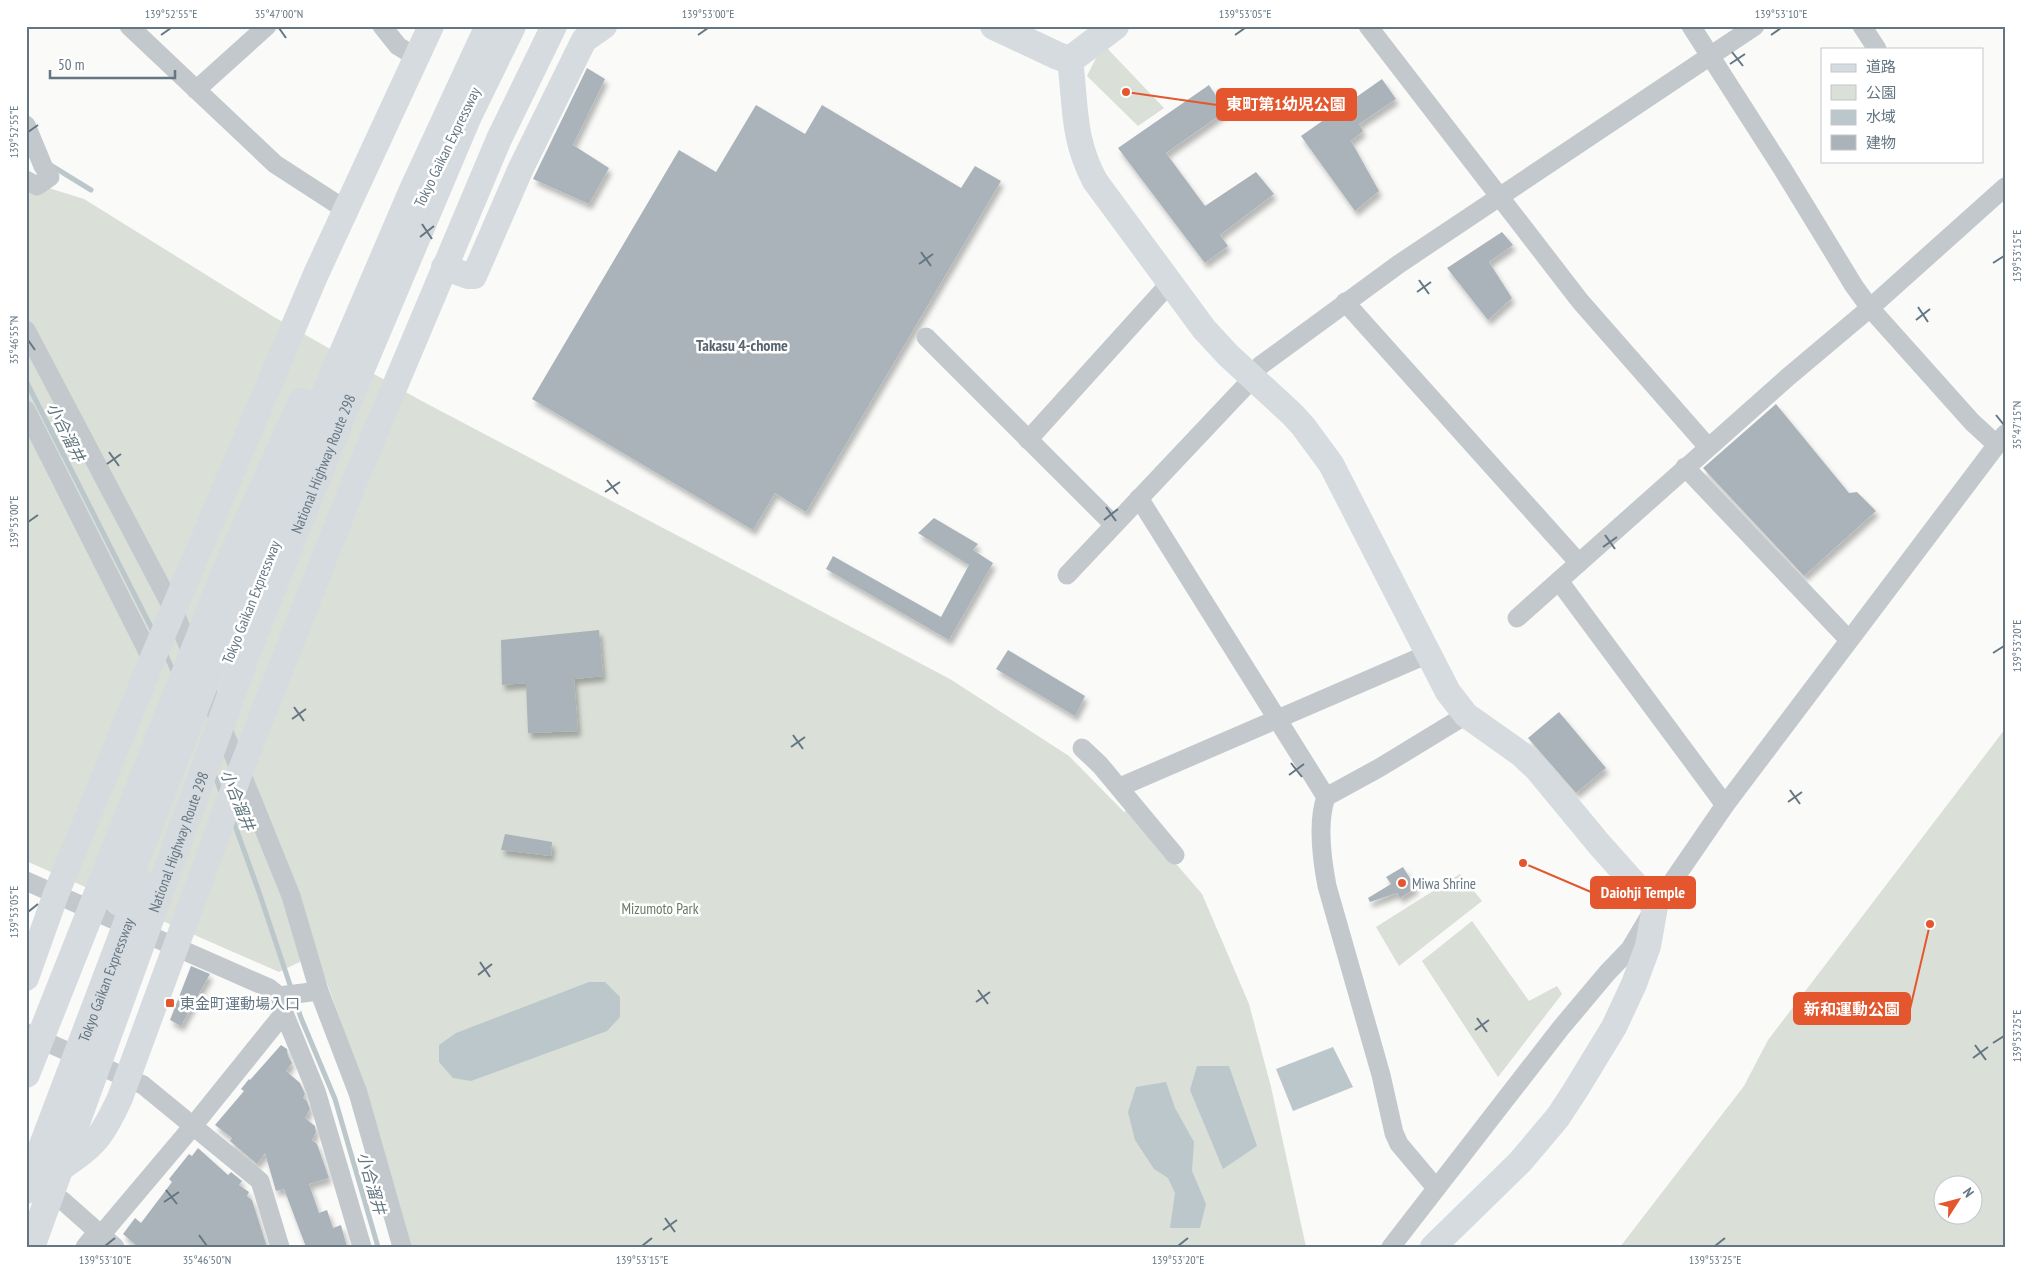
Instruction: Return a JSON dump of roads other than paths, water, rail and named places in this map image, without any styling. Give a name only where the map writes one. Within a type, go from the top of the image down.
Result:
[{"type":"main road","points":[[26,1074],[228,566],[382,223],[474,26]]},
{"type":"main road","name":"Tokyo Gaikan Expressway","points":[[26,1138],[235,605],[412,192],[489,26]]},
{"type":"main road","name":"Tokyo Gaikan Expressway","points":[[29,1186],[244,617],[329,413],[415,215],[505,26]]},
{"type":"main road","name":"National Highway Route 298","points":[[30,1247],[246,654],[354,383],[468,116],[512,26]]},
{"type":"main road","points":[[994,26],[1070,60],[1115,26]]},
{"type":"street","points":[[130,26],[275,164],[346,210]]},
{"type":"street","points":[[196,90],[267,26]]},
{"type":"street","points":[[382,26],[398,46],[416,57]]},
{"type":"street","points":[[26,978],[56,894],[153,658],[316,274],[431,26]]},
{"type":"street","points":[[29,1186],[81,1153],[98,1137],[112,1117],[236,782],[354,483],[499,139],[554,26]]},
{"type":"street","points":[[444,267],[468,276],[474,276],[522,168],[584,40],[604,26]]},
{"type":"street","points":[[1368,26],[1580,301],[1708,447]]},
{"type":"street","points":[[1391,1247],[1560,1029],[1607,973],[1630,949],[1654,907],[1725,805],[2001,440],[1972,422],[1870,308],[1854,286],[1691,26]]},
{"type":"street","points":[[1066,575],[1261,366],[1345,302],[1498,197],[1630,111],[1755,26]]},
{"type":"street","points":[[1862,26],[1876,48]]},
{"type":"street","points":[[1070,60],[1075,120],[1079,145],[1085,163],[1096,181],[1204,329],[1303,426],[1331,464],[1448,692],[1466,715],[1521,754],[1536,769],[1654,907],[1648,946],[1634,984],[1614,1027],[1575,1091],[1558,1117],[1520,1162],[1433,1247]]},
{"type":"street","points":[[26,125],[43,166],[50,177],[37,186],[26,180]]},
{"type":"street","points":[[1517,618],[1708,447],[1870,308],[2005,187]]},
{"type":"street","points":[[1028,440],[1170,283]]},
{"type":"street","points":[[1345,302],[1579,563]]},
{"type":"street","points":[[26,330],[170,621],[236,782],[291,896],[319,991],[358,1092],[402,1247]]},
{"type":"street","points":[[926,337],[1114,524]]},
{"type":"street","points":[[26,410],[153,658]]},
{"type":"street","points":[[1685,468],[1849,640]]},
{"type":"street","points":[[1139,498],[1326,797]]},
{"type":"street","points":[[1559,581],[1725,805]]},
{"type":"street","points":[[1120,787],[1428,654]]},
{"type":"street","points":[[1436,1188],[1400,1144],[1394,1132],[1378,1066],[1326,886],[1322,862],[1322,808],[1326,797],[1379,768],[1466,715]]},
{"type":"street","points":[[1082,748],[1120,787],[1175,855]]},
{"type":"street","points":[[26,881],[269,988],[282,1004],[316,1092],[362,1247]]},
{"type":"street","points":[[85,1247],[105,1237],[193,1126],[282,1004],[319,991]]},
{"type":"street","points":[[26,1033],[143,1085],[260,1182],[280,1247]]},
{"type":"street","points":[[29,1186],[63,1201],[105,1237]]},
{"type":"water","points":[[589,982],[605,982],[620,997],[620,1017],[607,1031],[471,1081],[453,1078],[439,1062],[439,1045],[456,1033]]},
{"type":"water","points":[[1333,1047],[1353,1087],[1293,1111],[1276,1069]]},
{"type":"water","points":[[1197,1066],[1229,1066],[1257,1146],[1223,1169],[1190,1090]]},
{"type":"water","points":[[1166,1082],[1175,1108],[1194,1142],[1192,1171],[1206,1204],[1200,1228],[1170,1228],[1175,1193],[1168,1178],[1154,1169],[1135,1140],[1128,1112],[1136,1087]]},
{"type":"waterway","points":[[52,166],[91,190]]},
{"type":"waterway","name":"小合溜井","points":[[26,381],[154,633]]},
{"type":"waterway","name":"小合溜井","points":[[165,653],[174,673]]},
{"type":"waterway","name":"小合溜井","points":[[213,771],[222,794]]},
{"type":"waterway","name":"小合溜井","points":[[233,820],[301,1018],[335,1099],[378,1247]]},
{"type":"place","name":"東町第1幼児公園","points":[[1126,92]]},
{"type":"place","name":"Daiohji Temple","points":[[1523,863]]},
{"type":"place","name":"Miwa Shrine","points":[[1402,883]]},
{"type":"place","name":"新和運動公園","points":[[1930,924]]},
{"type":"place","name":"東金町運動場入口","points":[[170,1003]]},
{"type":"district","name":"Takasu 4-chome","points":[[742,345]]},
{"type":"park label","name":"Mizumoto Park","points":[[660,908]]}]
